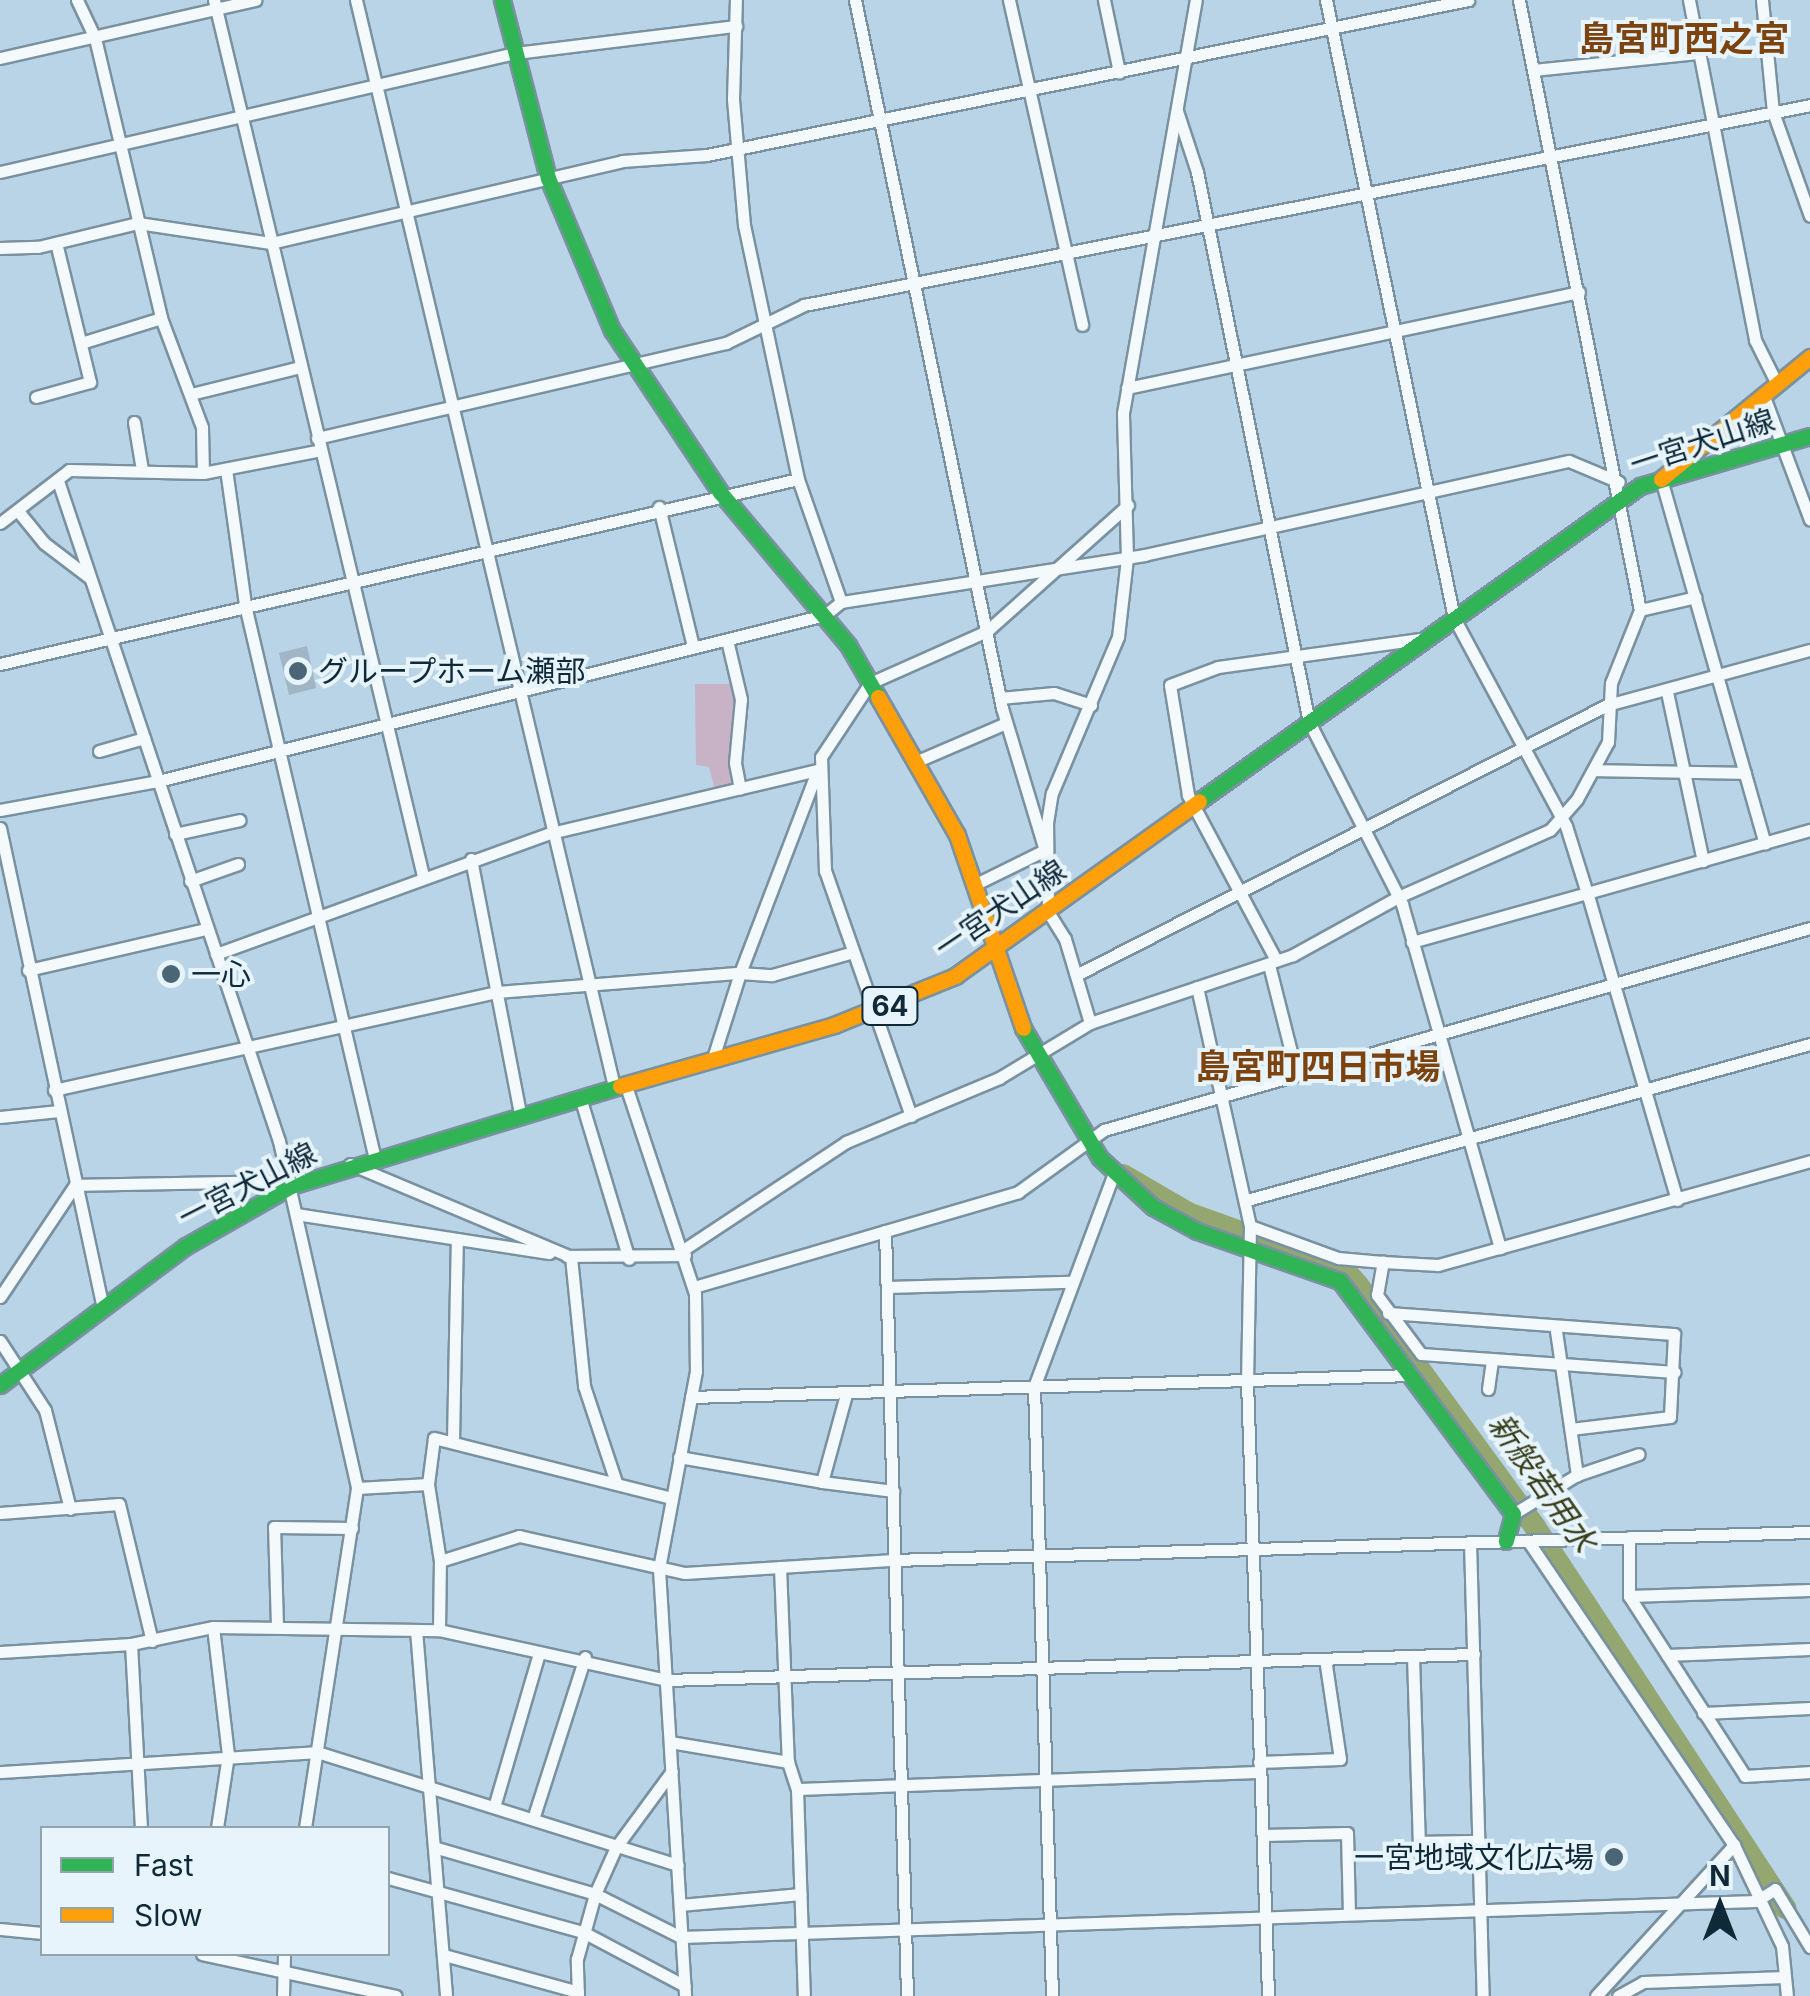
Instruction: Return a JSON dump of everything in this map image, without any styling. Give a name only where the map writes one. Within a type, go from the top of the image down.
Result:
[{"type":"street","points":[[76,0],[96,38],[162,318],[202,427],[203,473]]},
{"type":"street","points":[[0,58],[96,38],[215,5],[255,0]]},
{"type":"street","points":[[356,0],[588,982],[620,1085],[694,1287],[691,1397],[660,1569],[685,1991]]},
{"type":"street","points":[[502,0],[548,178],[590,286],[633,362],[720,492],[824,616],[870,682],[957,835],[994,951],[1034,1053],[1089,1138],[1114,1174],[1153,1207],[1248,1248],[1340,1281],[1512,1514]]},
{"type":"street","points":[[855,0],[1000,698],[1044,850]]},
{"type":"street","points":[[1009,0],[1082,325]]},
{"type":"street","points":[[1104,0],[1119,72]]},
{"type":"street","points":[[1090,1022],[1076,975],[1048,912],[1044,850],[1052,793],[1118,637],[1127,558],[1127,388],[1196,0]]},
{"type":"street","points":[[1326,0],[1454,618],[1558,821],[1587,892],[1677,1200]]},
{"type":"street","points":[[0,248],[56,243],[138,223],[271,244],[622,160],[735,150],[1468,0]]},
{"type":"street","points":[[296,1214],[571,1257],[629,1259],[684,1253],[800,1168],[998,1078],[1090,1022],[1272,962],[1558,821],[1594,770],[1608,742],[1607,706],[1640,610],[1619,482],[1519,0]]},
{"type":"street","points":[[1689,0],[1755,340],[1776,382]]},
{"type":"street","points":[[1762,0],[1773,112],[1810,216]]},
{"type":"street","points":[[740,1],[736,26],[735,150],[761,320],[798,479],[841,602]]},
{"type":"street","points":[[215,5],[422,876]]},
{"type":"street","points":[[0,172],[378,89],[514,53],[736,26]]},
{"type":"street","points":[[1534,70],[1699,53]]},
{"type":"street","points":[[0,522],[82,468],[203,473],[226,470],[452,405],[726,343],[761,320],[1366,189],[1810,105]]},
{"type":"street","points":[[1177,111],[1207,222],[1309,722],[1398,898],[1500,1248]]},
{"type":"street","points":[[36,397],[90,382],[56,243]]},
{"type":"street","points":[[1127,388],[1580,292]]},
{"type":"street","points":[[80,343],[162,318]]},
{"type":"street","points":[[1765,843],[1660,479],[1810,357]]},
{"type":"street","points":[[191,394],[300,367]]},
{"type":"street","points":[[1763,394],[1810,520]]},
{"type":"street","points":[[134,422],[142,470]]},
{"type":"street","name":"一宮犬山線","points":[[0,1386],[102,1305],[290,1184],[374,1155],[873,1013],[994,951],[1620,499],[1660,479],[1810,436]]},
{"type":"street","points":[[0,810],[158,781],[278,747],[824,616],[841,602],[978,584],[1127,558],[1569,460],[1619,482]]},
{"type":"street","points":[[226,470],[245,604],[374,1155]]},
{"type":"street","points":[[0,664],[720,492],[798,479]]},
{"type":"street","points":[[58,481],[290,1184],[357,1488],[305,1826]]},
{"type":"street","points":[[712,1058],[740,973],[833,732],[870,682],[987,631],[1066,568],[1128,505]]},
{"type":"street","points":[[658,507],[692,646]]},
{"type":"street","points":[[18,510],[44,543],[90,578]]},
{"type":"street","points":[[1640,610],[1696,596]]},
{"type":"street","points":[[1296,1072],[1272,962],[1194,806],[1170,685],[1218,667],[1297,660],[1425,639]]},
{"type":"street","points":[[726,640],[742,699],[735,763],[740,788]]},
{"type":"street","points":[[1076,975],[1607,706],[1810,650]]},
{"type":"street","points":[[1668,692],[1688,774],[1702,861]]},
{"type":"street","points":[[1000,698],[1054,693],[1091,705]]},
{"type":"street","points":[[914,762],[1006,723]]},
{"type":"street","points":[[99,751],[144,738]]},
{"type":"street","points":[[216,954],[422,876],[551,833],[818,770]]},
{"type":"street","points":[[818,770],[825,872],[850,953],[911,1116]]},
{"type":"street","points":[[1594,770],[1746,773]]},
{"type":"street","points":[[175,834],[240,820]]},
{"type":"street","points":[[0,828],[102,1305]]},
{"type":"street","points":[[1412,942],[1810,830]]},
{"type":"street","points":[[974,886],[1044,850]]},
{"type":"street","points":[[471,860],[520,1113]]},
{"type":"street","points":[[190,881],[238,864]]},
{"type":"street","points":[[694,1287],[1018,1192],[1089,1138],[1222,1094],[1440,1036],[1810,928]]},
{"type":"street","points":[[28,970],[206,929]]},
{"type":"street","points":[[54,1090],[496,992],[588,982],[740,973],[772,975],[850,953]]},
{"type":"street","points":[[1197,987],[1247,1200],[1249,1228],[1247,1381],[1268,1996]]},
{"type":"street","points":[[1247,1200],[1468,1134],[1810,1044]]},
{"type":"street","points":[[580,1097],[629,1259]]},
{"type":"street","points":[[0,1118],[59,1112]]},
{"type":"street","points":[[1249,1228],[1338,1258],[1438,1266],[1810,1161]]},
{"type":"street","points":[[350,1164],[571,1257]]},
{"type":"street","points":[[1052,1996],[1034,1387],[1114,1174]]},
{"type":"street","points":[[75,1185],[290,1184]]},
{"type":"street","points":[[2,1289],[75,1185]]},
{"type":"street","points":[[885,1231],[908,1996]]},
{"type":"street","points":[[453,1441],[457,1239]]},
{"type":"street","points":[[571,1257],[584,1386],[616,1482]]},
{"type":"street","points":[[1383,1262],[1377,1295],[1421,1354],[1674,1372]]},
{"type":"street","points":[[887,1287],[1071,1282]]},
{"type":"street","points":[[1388,1313],[1556,1331],[1669,1332],[1674,1372],[1670,1417],[1571,1429]]},
{"type":"street","points":[[1556,1331],[1577,1476]]},
{"type":"street","points":[[0,1340],[22,1367],[46,1410],[70,1509]]},
{"type":"street","points":[[1488,1389],[1492,1359]]},
{"type":"street","points":[[691,1397],[1410,1375]]},
{"type":"street","points":[[822,1482],[846,1394]]},
{"type":"street","points":[[439,1630],[440,1561],[428,1484],[434,1438],[671,1498]]},
{"type":"street","points":[[1506,1541],[1512,1514],[1577,1476],[1638,1454]]},
{"type":"street","points":[[679,1457],[893,1491]]},
{"type":"street","points":[[357,1488],[428,1484]]},
{"type":"street","points":[[0,1513],[119,1504],[152,1640]]},
{"type":"street","points":[[276,1626],[274,1527],[352,1528]]},
{"type":"street","points":[[440,1561],[519,1536],[660,1569],[1253,1546],[1810,1532]]},
{"type":"street","points":[[1629,1537],[1629,1596],[1745,1776],[1810,1772]]},
{"type":"street","points":[[1531,1541],[1734,1845],[1756,1900],[1782,1946],[1788,1996]]},
{"type":"street","points":[[1470,1542],[1483,1996]]},
{"type":"street","points":[[780,1567],[788,1762],[796,1788],[804,1996]]},
{"type":"street","points":[[1629,1596],[1810,1590]]},
{"type":"street","points":[[213,1627],[228,1756],[217,1826]]},
{"type":"street","points":[[0,1652],[131,1644],[213,1627],[439,1630],[539,1653],[585,1658],[666,1680],[1474,1654]]},
{"type":"street","points":[[416,1630],[434,1789],[446,1996]]},
{"type":"street","points":[[131,1644],[141,1826]]},
{"type":"street","points":[[1667,1655],[1810,1649]]},
{"type":"street","points":[[494,1807],[539,1653]]},
{"type":"street","points":[[1413,1656],[1419,1842],[1479,1841]]},
{"type":"street","points":[[533,1819],[585,1658]]},
{"type":"street","points":[[796,1788],[1047,1780],[1340,1758],[1325,1659]]},
{"type":"street","points":[[1704,1713],[1810,1708]]},
{"type":"street","points":[[670,1742],[788,1762]]},
{"type":"street","points":[[0,1772],[316,1752],[678,1865]]},
{"type":"street","points":[[444,1955],[578,1994],[584,1932],[595,1894],[616,1846],[672,1771]]},
{"type":"street","points":[[1263,1835],[1347,1834],[1350,1913]]},
{"type":"street","points":[[1596,1996],[1687,1903],[1734,1845]]},
{"type":"street","points":[[437,1848],[595,1894],[682,1937],[1480,1906],[1687,1903],[1756,1900],[1775,1890],[1810,1947]]},
{"type":"street","points":[[390,1879],[584,1932],[685,1991]]},
{"type":"street","points":[[680,1905],[800,1894]]},
{"type":"street","points":[[0,1929],[40,1934]]},
{"type":"street","points":[[214,1956],[282,1967],[396,1996]]},
{"type":"street","points":[[284,1956],[284,1996]]},
{"type":"street","points":[[1618,1996],[1644,1982],[1784,1977]]},
{"type":"street","points":[[1675,1982],[1675,1996]]},
{"type":"shaded area","points":[[695,684],[738,684],[735,786],[715,790],[709,767],[696,765]]},
{"type":"building","name":"グループホーム瀬部","points":[[307,646],[316,688],[289,695],[279,653]]},
{"type":"waterway","name":"新般若用水","points":[[1123,1175],[1188,1213],[1344,1269],[1535,1527],[1785,1908]]},
{"type":"traffic: fast","points":[[502,0],[548,178],[612,330],[720,492],[848,645],[878,697]]},
{"type":"traffic: fast","points":[[1199,801],[1640,486],[1810,436]]},
{"type":"traffic: fast","points":[[1023,1028],[1100,1158],[1153,1207],[1197,1231],[1340,1281],[1513,1514],[1506,1541]]},
{"type":"traffic: fast","points":[[0,1385],[186,1246],[291,1186],[620,1086]]},
{"type":"traffic: slow","points":[[1661,479],[1810,357]]},
{"type":"traffic: slow","points":[[878,697],[957,835],[1023,1028]]},
{"type":"traffic: slow","points":[[620,1086],[834,1025],[955,976],[1199,801]]},
{"type":"place","name":"グループホーム瀬部","points":[[298,671]]},
{"type":"place","name":"一心","points":[[171,974]]},
{"type":"place","name":"一宮地域文化広場","points":[[1614,1857]]},
{"type":"district","name":"島宮町西之宮","points":[[1684,38]]},
{"type":"district","name":"島宮町四日市場","points":[[1318,1066]]}]
